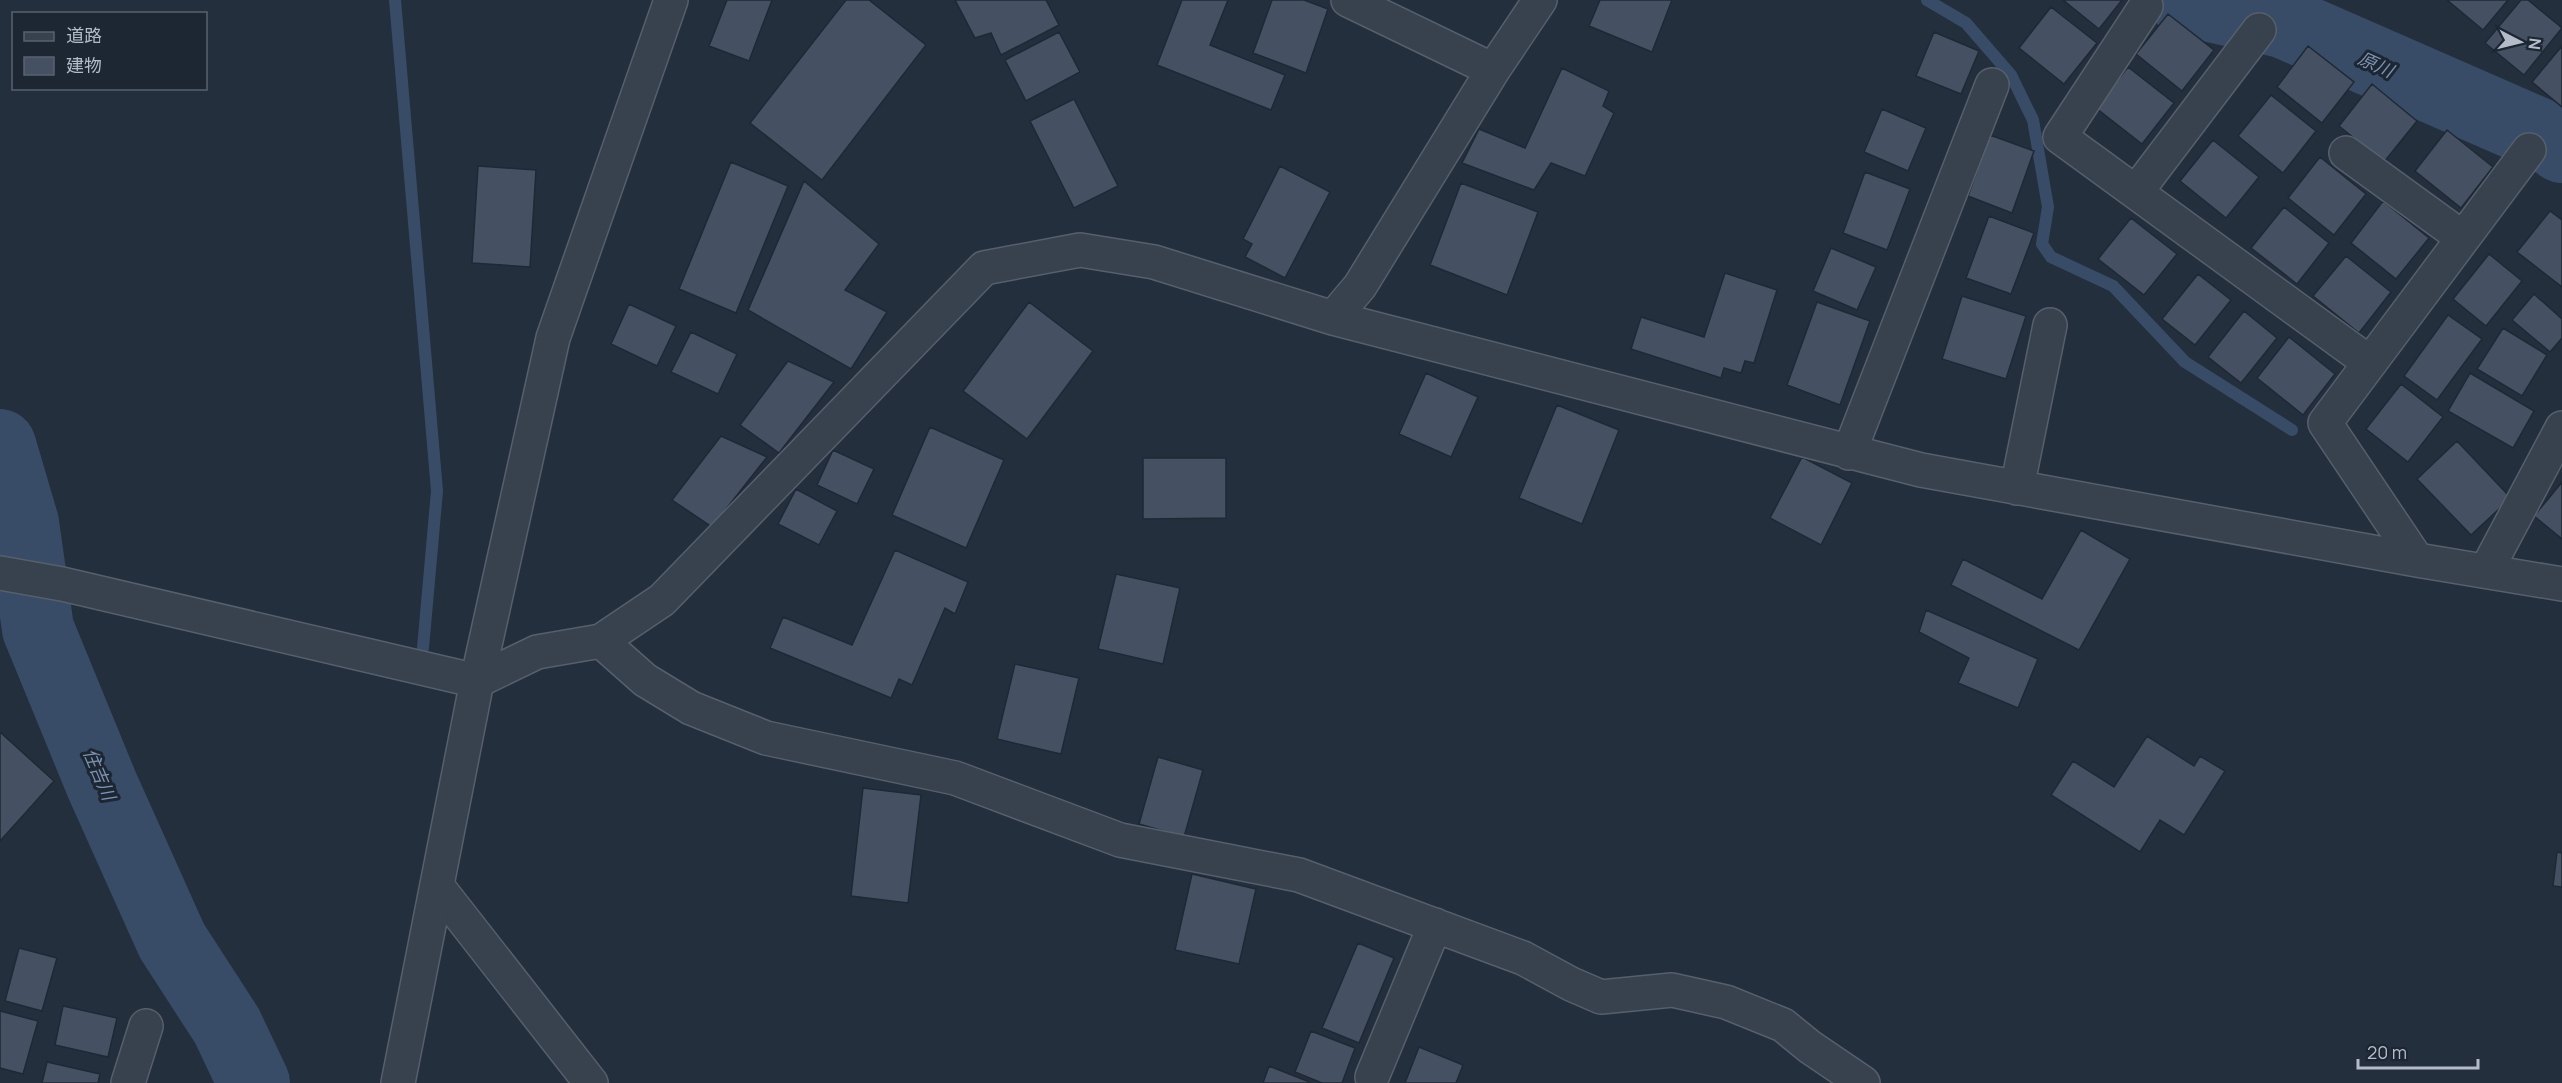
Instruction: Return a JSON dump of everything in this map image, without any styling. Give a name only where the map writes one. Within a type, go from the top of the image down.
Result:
[{"type":"street","points":[[398,1083],[477,681],[552,338],[671,0]]},
{"type":"street","points":[[1348,0],[1492,70]]},
{"type":"street","points":[[1333,318],[1360,286],[1492,70],[1540,0]]},
{"type":"street","points":[[2146,6],[2060,137],[2370,363]]},
{"type":"street","points":[[2136,192],[2259,30]]},
{"type":"street","points":[[1849,453],[1992,85]]},
{"type":"street","points":[[2417,560],[2325,423],[2529,150]]},
{"type":"street","points":[[2346,153],[2463,238]]},
{"type":"street","points":[[0,573],[62,584],[477,681],[537,652],[601,641],[662,600],[984,268],[1080,250],[1154,262],[1333,318],[1921,471],[2562,584]]},
{"type":"street","points":[[2017,488],[2050,325]]},
{"type":"street","points":[[2486,571],[2562,428]]},
{"type":"street","points":[[601,641],[645,680],[691,708],[766,738],[955,778],[1120,840],[1299,874],[1523,958],[1601,997],[1672,990],[1726,1002],[1783,1024],[1810,1047],[1863,1083]]},
{"type":"street","points":[[437,886],[591,1083]]},
{"type":"street","points":[[1372,1077],[1435,925]]},
{"type":"street","points":[[128,1083],[146,1026]]},
{"type":"building","points":[[727,0],[772,0],[749,61],[709,46]]},
{"type":"building","points":[[846,0],[869,0],[926,45],[822,180],[750,123]]},
{"type":"building","points":[[955,0],[1046,0],[1059,25],[1001,55],[991,33],[975,38]]},
{"type":"building","points":[[1182,0],[1228,0],[1210,45],[1285,75],[1271,110],[1157,65]]},
{"type":"building","points":[[1272,0],[1304,0],[1328,9],[1306,73],[1253,53]]},
{"type":"building","points":[[1600,0],[1672,0],[1652,52],[1589,26]]},
{"type":"building","points":[[2063,0],[2122,0],[2099,29]]},
{"type":"building","points":[[2447,0],[2508,0],[2483,30]]},
{"type":"building","points":[[2521,0],[2528,0],[2562,28],[2524,75],[2485,43]]},
{"type":"building","points":[[2051,7],[2097,43],[2064,84],[2019,48]]},
{"type":"building","points":[[2168,14],[2214,50],[2182,91],[2136,54]]},
{"type":"building","points":[[1059,32],[1080,72],[1026,101],[1005,60]]},
{"type":"building","points":[[1934,32],[1979,51],[1961,94],[1916,76]]},
{"type":"building","points":[[2308,46],[2354,82],[2322,123],[2277,87]]},
{"type":"building","points":[[2562,46],[2562,107],[2532,82]]},
{"type":"building","points":[[2128,67],[2174,103],[2142,144],[2096,108]]},
{"type":"building","points":[[1562,68],[1609,91],[1603,106],[1614,113],[1585,176],[1551,163],[1534,190],[1462,163],[1479,129],[1525,148]]},
{"type":"building","points":[[2372,84],[2417,121],[2384,162],[2339,126]]},
{"type":"building","points":[[2271,95],[2316,131],[2283,173],[2238,136]]},
{"type":"building","points":[[1074,99],[1118,186],[1074,208],[1030,121]]},
{"type":"building","points":[[1882,109],[1926,128],[1908,171],[1864,152]]},
{"type":"building","points":[[2447,130],[2493,167],[2461,208],[2415,171]]},
{"type":"building","points":[[1990,135],[2034,151],[2012,213],[1968,196]]},
{"type":"building","points":[[2213,140],[2259,177],[2226,218],[2180,181]]},
{"type":"building","points":[[2320,157],[2366,194],[2334,235],[2288,198]]},
{"type":"building","points":[[731,162],[788,186],[736,313],[679,289]]},
{"type":"building","points":[[478,166],[536,170],[530,267],[472,263]]},
{"type":"building","points":[[1280,166],[1330,192],[1285,278],[1245,257],[1252,244],[1243,239]]},
{"type":"building","points":[[1865,172],[1910,189],[1887,250],[1843,233]]},
{"type":"building","points":[[804,181],[879,244],[845,290],[887,312],[851,369],[748,310]]},
{"type":"building","points":[[1461,183],[1538,212],[1507,295],[1430,265]]},
{"type":"building","points":[[2383,201],[2429,238],[2396,279],[2351,243]]},
{"type":"building","points":[[2284,207],[2329,243],[2297,284],[2251,248]]},
{"type":"building","points":[[2550,211],[2562,220],[2562,287],[2517,252]]},
{"type":"building","points":[[1989,216],[2034,233],[2011,294],[1966,278]]},
{"type":"building","points":[[2131,218],[2177,254],[2144,295],[2098,259]]},
{"type":"building","points":[[1831,248],[1876,267],[1857,310],[1813,291]]},
{"type":"building","points":[[2489,254],[2522,281],[2486,326],[2453,299]]},
{"type":"building","points":[[2346,256],[2391,292],[2359,333],[2313,296]]},
{"type":"building","points":[[1725,273],[1777,290],[1754,363],[1745,361],[1741,373],[1724,368],[1721,378],[1631,349],[1641,317],[1704,337]]},
{"type":"building","points":[[2198,274],[2231,300],[2195,345],[2162,319]]},
{"type":"building","points":[[2534,294],[2562,319],[2562,338],[2550,352],[2512,320]]},
{"type":"building","points":[[1962,296],[2026,316],[2006,379],[1942,359]]},
{"type":"building","points":[[1029,302],[1093,351],[1027,439],[963,391]]},
{"type":"building","points":[[1817,302],[1870,321],[1840,405],[1787,385]]},
{"type":"building","points":[[629,304],[676,326],[657,366],[611,344]]},
{"type":"building","points":[[2244,311],[2277,338],[2241,383],[2208,357]]},
{"type":"building","points":[[2448,315],[2482,339],[2437,400],[2404,376]]},
{"type":"building","points":[[2503,328],[2547,355],[2522,396],[2477,369]]},
{"type":"building","points":[[691,332],[737,354],[718,394],[671,372]]},
{"type":"building","points":[[2289,337],[2335,374],[2303,415],[2257,378]]},
{"type":"building","points":[[788,361],[834,382],[779,453],[740,425]]},
{"type":"building","points":[[1426,373],[1478,397],[1451,457],[1399,434]]},
{"type":"building","points":[[2470,373],[2534,411],[2513,448],[2448,411]]},
{"type":"building","points":[[2401,384],[2443,417],[2408,462],[2366,429]]},
{"type":"building","points":[[1557,405],[1619,430],[1582,524],[1519,498]]},
{"type":"building","points":[[930,427],[1004,460],[966,548],[892,515]]},
{"type":"building","points":[[721,436],[767,457],[712,527],[672,500]]},
{"type":"building","points":[[2457,441],[2511,498],[2471,535],[2417,479]]},
{"type":"building","points":[[833,450],[874,469],[857,504],[817,485]]},
{"type":"building","points":[[1802,457],[1852,483],[1821,545],[1770,518]]},
{"type":"building","points":[[1143,458],[1226,458],[1226,518],[1143,519]]},
{"type":"building","points":[[2562,482],[2562,539],[2534,516]]},
{"type":"building","points":[[796,489],[837,511],[819,545],[778,524]]},
{"type":"building","points":[[2081,530],[2130,559],[2079,650],[1951,585],[1963,559],[2042,599]]},
{"type":"building","points":[[895,550],[968,582],[955,614],[945,608],[912,685],[899,679],[891,698],[770,648],[783,617],[852,645]]},
{"type":"building","points":[[1116,574],[1180,588],[1163,664],[1098,649]]},
{"type":"building","points":[[1926,610],[2038,659],[2018,708],[1958,683],[1969,658],[1919,632]]},
{"type":"building","points":[[1015,664],[1079,678],[1061,754],[997,739]]},
{"type":"building","points":[[0,732],[54,781],[0,841]]},
{"type":"building","points":[[2147,736],[2194,766],[2200,756],[2225,771],[2184,835],[2160,820],[2140,852],[2051,795],[2073,761],[2114,787]]},
{"type":"building","points":[[1158,757],[1203,770],[1184,837],[1139,824]]},
{"type":"building","points":[[863,788],[921,795],[908,903],[851,896]]},
{"type":"building","points":[[2557,852],[2562,853],[2562,887],[2553,886]]},
{"type":"building","points":[[1192,874],[1256,889],[1239,964],[1175,950]]},
{"type":"building","points":[[1358,943],[1394,958],[1359,1043],[1322,1028]]},
{"type":"building","points":[[19,948],[57,958],[42,1011],[5,1001]]},
{"type":"building","points":[[63,1006],[117,1018],[108,1057],[55,1045]]},
{"type":"building","points":[[0,1011],[38,1021],[23,1074],[0,1068]]},
{"type":"building","points":[[1311,1031],[1355,1048],[1342,1083],[1322,1083],[1295,1072]]},
{"type":"building","points":[[1419,1047],[1463,1065],[1456,1083],[1405,1083]]},
{"type":"building","points":[[47,1062],[100,1074],[98,1083],[42,1083]]},
{"type":"building","points":[[1269,1066],[1312,1083],[1263,1083]]},
{"type":"waterway","points":[[395,0],[437,491],[423,648]]},
{"type":"waterway","points":[[1927,0],[1966,23],[2011,75],[2033,120],[2048,207],[2042,244],[2051,257],[2113,286],[2185,362],[2292,430]]},
{"type":"waterway","name":"原川","points":[[2184,0],[2283,22],[2553,140],[2562,147]]},
{"type":"waterway","name":"住吉川","points":[[0,445],[23,523],[38,629],[102,785],[172,941],[227,1026],[254,1083]]}]
